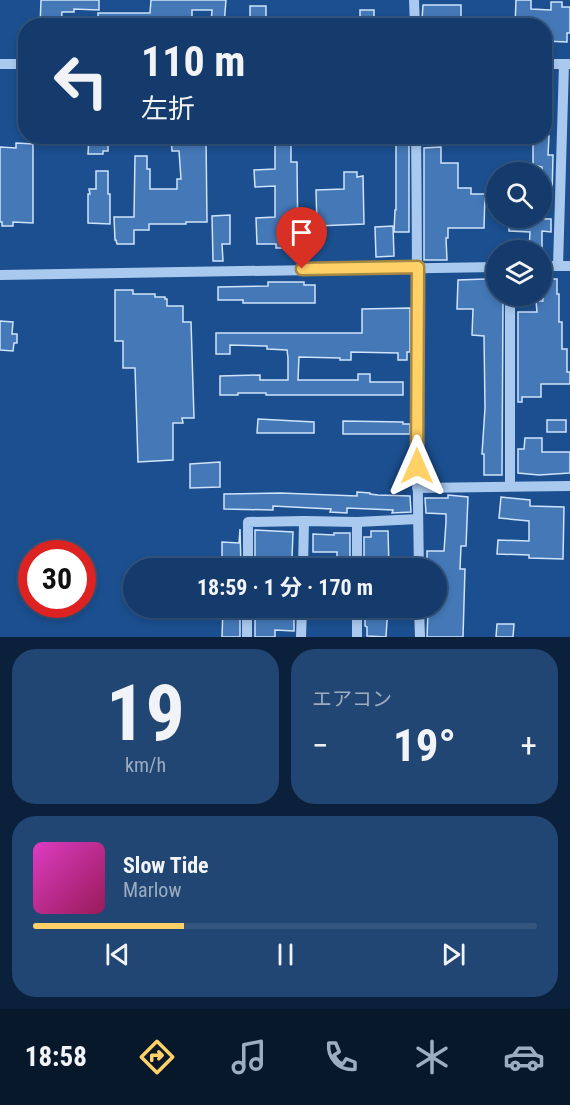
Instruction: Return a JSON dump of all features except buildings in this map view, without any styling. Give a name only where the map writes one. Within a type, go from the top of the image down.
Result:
[{"type":"street","points":[[414,0],[415,18]]},
{"type":"street","points":[[0,64],[18,64]]},
{"type":"street","points":[[558,266],[567,64]]},
{"type":"street","points":[[416,144],[418,558]]},
{"type":"street","points":[[552,266],[570,266]]},
{"type":"street","points":[[0,275],[486,267]]},
{"type":"street","points":[[510,306],[510,486]]},
{"type":"street","points":[[417,488],[570,486]]},
{"type":"street","points":[[248,558],[248,522],[357,522],[418,519]]},
{"type":"street","points":[[303,558],[304,521]]},
{"type":"street","points":[[357,522],[357,558]]},
{"type":"street","points":[[247,618],[247,637]]},
{"type":"street","points":[[301,637],[302,618]]},
{"type":"street","points":[[357,618],[357,637]]},
{"type":"street","points":[[419,618],[420,637]]},
{"type":"route","points":[[302,269],[418,267],[417,466]]}]
